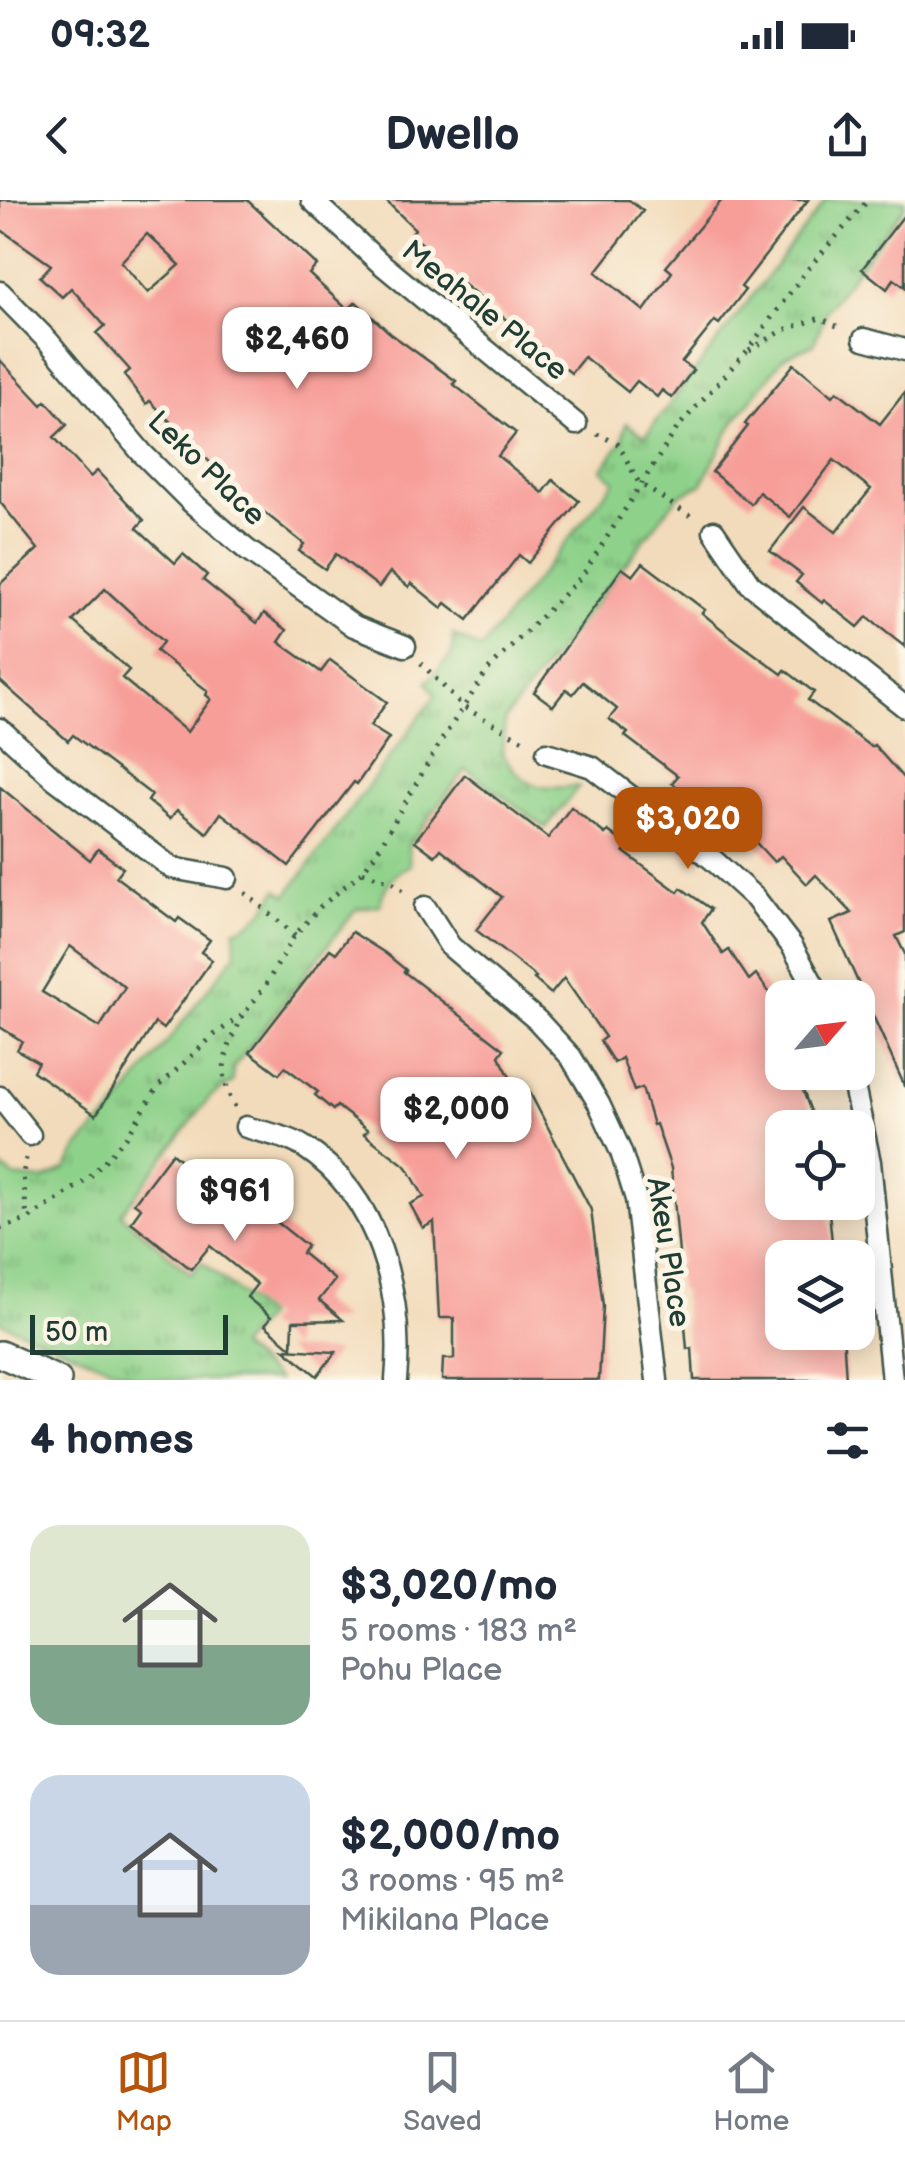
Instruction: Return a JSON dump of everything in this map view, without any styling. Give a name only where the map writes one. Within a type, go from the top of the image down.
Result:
[{"type":"street","name":"Meahale Place","points":[[312,200],[378,261],[576,424]]},
{"type":"street","name":"Leko Place","points":[[0,292],[48,341],[142,453],[190,501],[247,550],[354,626],[405,646]]},
{"type":"street","points":[[864,339],[905,350]]},
{"type":"street","points":[[714,531],[750,584],[905,707]]},
{"type":"street","points":[[0,729],[55,779],[172,868],[227,878]]},
{"type":"street","points":[[546,753],[592,767],[712,859],[755,898],[792,946],[811,980]]},
{"type":"street","name":"Akeu Place","points":[[424,907],[450,946],[537,1020],[571,1057],[599,1104],[621,1152],[636,1199],[658,1380]]},
{"type":"street","points":[[856,1090],[870,1162],[892,1380]]},
{"type":"street","points":[[0,1098],[30,1135]]},
{"type":"street","points":[[246,1127],[300,1144],[337,1172],[364,1212],[383,1254],[396,1311],[396,1380]]},
{"type":"street","points":[[0,1354],[58,1380]]},
{"type":"path","points":[[246,1127],[222,1082],[225,1059],[244,1014],[294,935],[362,872],[488,670],[582,576],[678,428],[747,351],[806,271],[868,200]]},
{"type":"path","points":[[747,351],[784,330],[820,318],[864,339]]},
{"type":"path","points":[[576,424],[618,444],[639,483],[714,531]]},
{"type":"path","points":[[405,646],[463,708],[546,753]]},
{"type":"path","points":[[362,872],[394,883],[424,907]]},
{"type":"path","points":[[227,878],[294,935]]},
{"type":"path","points":[[0,1228],[27,1220],[88,1178],[127,1136],[158,1088],[214,1035],[244,1014]]},
{"type":"path","points":[[27,1220],[23,1174],[30,1135]]},
{"type":"green space","points":[[826,200],[905,200],[905,206],[827,309],[814,344],[784,357],[734,422],[701,485],[678,496],[505,719],[502,754],[526,781],[553,788],[579,786],[546,828],[466,769],[408,846],[410,865],[390,881],[380,905],[356,909],[233,1068],[233,1082],[210,1097],[121,1214],[191,1274],[202,1262],[266,1316],[239,1347],[278,1380],[141,1380],[0,1322],[0,1166],[14,1177],[43,1180],[66,1169],[80,1145],[113,1112],[236,953],[235,930],[255,919],[278,889],[287,895],[436,695],[427,682],[452,654],[453,635],[481,649],[615,481],[602,469],[623,440],[626,423],[645,436]]},
{"type":"building","points":[[0,200],[247,200],[317,265],[309,274],[348,310],[356,302],[516,433],[498,456],[543,493],[553,480],[579,501],[528,563],[519,555],[468,620],[446,603],[442,608],[390,572],[379,587],[336,554],[325,569],[299,551],[304,544],[240,493],[150,401],[146,404],[124,375],[130,370],[97,333],[105,326],[71,288],[62,297],[40,277],[51,265],[0,229]],"holes":[[[147,234],[180,265],[148,293],[121,262]]]},
{"type":"building","points":[[385,200],[629,200],[643,211],[596,272],[644,311],[672,272],[666,267],[722,200],[808,200],[741,287],[745,290],[719,324],[715,321],[682,362],[693,370],[672,398],[662,390],[657,397],[637,381],[628,392],[584,357],[571,373],[422,255],[427,248],[411,234],[415,229]]},
{"type":"building","points":[[905,214],[905,287],[894,279],[887,289],[862,269]]},
{"type":"building","points":[[0,360],[42,405],[46,401],[67,425],[54,437],[90,477],[97,471],[144,520],[137,528],[175,563],[183,554],[207,575],[203,580],[257,623],[264,613],[287,630],[279,642],[321,672],[330,660],[387,702],[370,726],[389,738],[357,784],[354,782],[289,866],[221,813],[207,833],[177,810],[170,819],[148,801],[152,795],[73,735],[68,741],[0,681],[0,584],[38,549],[0,502]],"holes":[[[105,589],[163,642],[156,651],[208,691],[206,695],[211,699],[187,732],[122,678],[129,670],[73,621]]]},
{"type":"building","points":[[794,364],[833,396],[837,391],[880,424],[905,392],[905,647],[867,617],[858,627],[824,600],[822,603],[796,582],[802,575],[770,551],[804,507],[836,532],[871,489],[834,460],[790,517],[759,492],[751,504],[712,472]]},
{"type":"building","points":[[643,563],[705,610],[702,613],[730,636],[814,692],[808,700],[871,747],[874,745],[905,780],[905,932],[896,936],[905,954],[905,1087],[875,1020],[875,980],[857,980],[831,922],[852,913],[816,875],[807,884],[781,856],[774,862],[734,819],[730,825],[672,783],[678,776],[625,736],[628,733],[609,719],[617,709],[583,682],[573,694],[566,689],[553,706],[534,692],[622,568],[633,576]]},
{"type":"building","points":[[465,775],[548,838],[571,807],[605,834],[608,831],[628,846],[624,852],[678,892],[681,888],[711,909],[702,922],[723,954],[729,950],[749,980],[756,974],[765,986],[765,1090],[803,1090],[810,1110],[765,1110],[765,1220],[830,1220],[832,1240],[765,1240],[765,1350],[844,1350],[846,1380],[694,1380],[676,1264],[680,1264],[671,1168],[642,1088],[634,1091],[622,1058],[614,1063],[600,1041],[605,1037],[564,978],[551,994],[536,977],[476,930],[502,897],[441,849],[435,856],[415,841]]},
{"type":"building","points":[[0,787],[90,860],[98,849],[123,868],[116,877],[176,922],[179,918],[210,940],[201,952],[212,960],[163,1029],[155,1023],[96,1115],[33,1071],[38,1062],[17,1050],[22,1041],[0,1027]],"holes":[[[70,946],[125,987],[100,1027],[42,992]]]},
{"type":"building","points":[[352,932],[385,953],[504,1049],[499,1056],[521,1098],[530,1093],[591,1210],[603,1306],[599,1380],[442,1380],[443,1359],[454,1359],[454,1318],[439,1318],[434,1222],[423,1228],[410,1204],[424,1197],[407,1167],[364,1134],[368,1130],[337,1106],[333,1110],[315,1095],[318,1092],[285,1067],[279,1074],[250,1052],[330,949],[336,953]]},
{"type":"building","points":[[172,1153],[242,1212],[253,1198],[307,1246],[302,1253],[335,1280],[319,1300],[343,1320],[293,1321],[292,1348],[265,1325],[271,1317],[247,1297],[257,1284],[210,1246],[191,1269],[131,1222],[141,1208],[134,1203]]},
{"type":"building","points":[[284,1349],[336,1352],[317,1376]]}]
